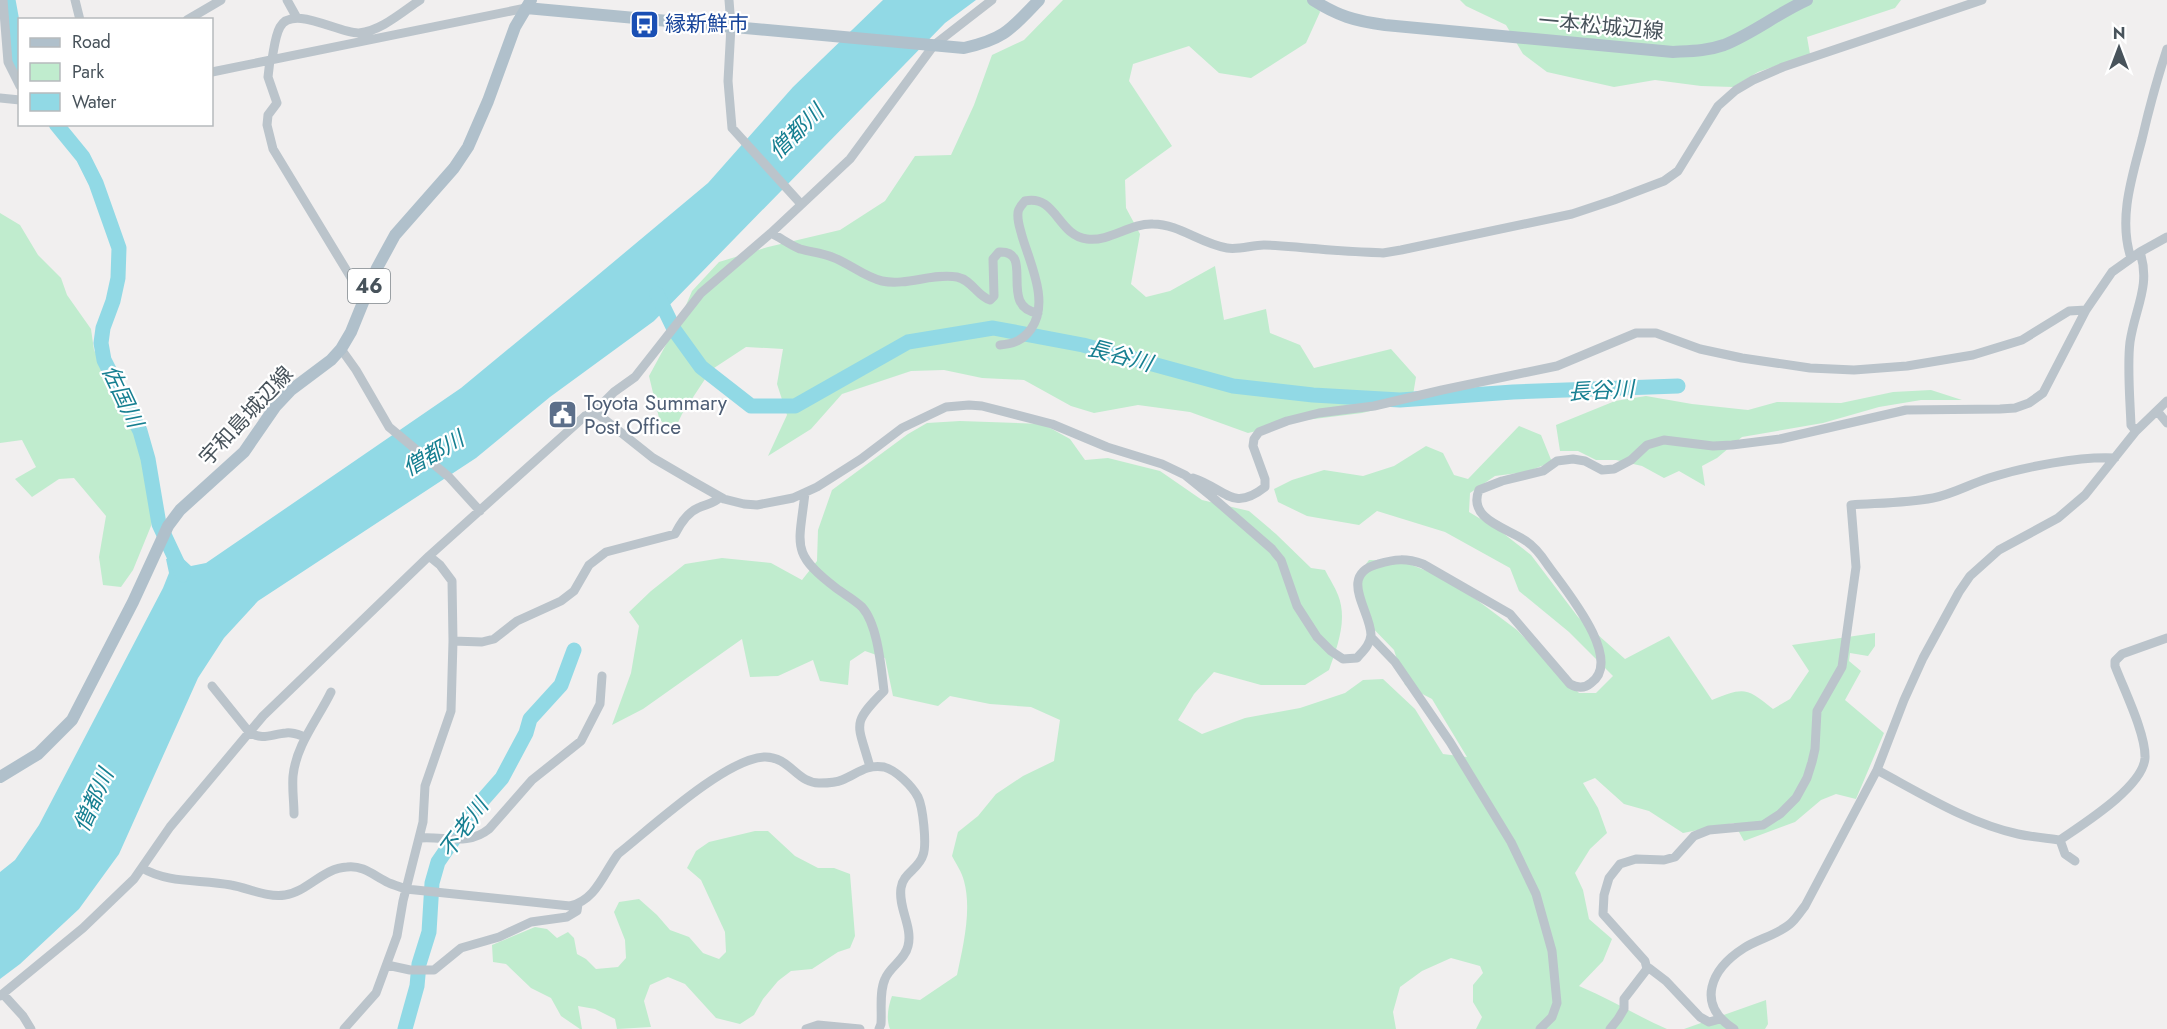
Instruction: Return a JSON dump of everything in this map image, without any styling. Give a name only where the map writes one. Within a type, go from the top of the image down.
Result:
[{"type":"main road","points":[[528,4],[964,48],[990,42],[1005,34],[1039,0]]},
{"type":"main road","name":"一本松城辺線","points":[[1313,0],[1335,14],[1384,26],[1673,52],[1698,51],[1722,45],[1747,34],[1807,0]]},
{"type":"main road","name":"宇和島城辺線","points":[[0,777],[38,754],[72,720],[133,602],[163,535],[180,510],[244,452],[275,407],[291,390],[331,360],[341,349],[351,332],[377,268],[395,235],[454,168],[468,147],[515,27],[528,4]]},
{"type":"street","points":[[3,0],[8,62],[18,82]]},
{"type":"street","points":[[75,0],[80,18]]},
{"type":"street","points":[[191,18],[221,0]]},
{"type":"street","points":[[367,293],[358,288],[353,281],[273,149],[267,125],[268,115],[277,102],[268,77],[271,59],[280,27],[286,21],[297,18],[324,24],[348,33],[362,33],[376,29],[420,0]]},
{"type":"street","points":[[729,0],[731,26],[728,81],[732,128],[801,204]]},
{"type":"street","points":[[31,1029],[23,1016],[1,995],[121,893],[142,868],[170,827],[249,732],[322,658],[429,556],[585,416],[593,413],[614,392],[635,377],[701,293],[771,233],[850,159],[934,45],[992,0]]},
{"type":"street","points":[[1000,345],[1011,345],[1022,339],[1034,325],[1038,313],[1039,301],[1035,282],[1018,221],[1018,210],[1024,201],[1034,199],[1046,204],[1075,237],[1086,239],[1100,239],[1151,223],[1167,225],[1205,242],[1229,248],[1263,245],[1383,253],[1401,250],[1572,214],[1664,181],[1678,171],[1718,106],[1736,90],[1753,80],[1783,67],[1982,0]]},
{"type":"street","points":[[290,1],[297,18]]},
{"type":"street","points":[[213,72],[528,4]]},
{"type":"street","points":[[2130,258],[2126,226],[2128,195],[2152,97],[2167,49]]},
{"type":"street","points":[[0,98],[18,100]]},
{"type":"street","points":[[771,233],[798,248],[832,257],[865,275],[882,281],[917,281],[956,277],[966,280],[984,298],[990,300],[994,296],[993,259],[999,252],[1007,252],[1016,262],[1018,293],[1022,306],[1027,311],[1038,313]]},
{"type":"street","points":[[1185,475],[1281,560],[1297,606],[1317,637],[1343,659],[1357,658],[1366,649],[1371,637],[1357,584],[1362,572],[1373,565],[1396,559],[1408,559],[1423,564],[1510,614],[1570,684],[1576,687],[1589,686],[1599,674],[1602,657],[1591,629],[1536,550],[1523,539],[1486,518],[1478,509],[1475,499],[1479,490],[1502,481],[1543,471],[1557,460],[1585,460],[1602,470],[1614,470],[1647,445],[1664,440],[1732,446],[1780,439],[1906,410],[2015,408],[2030,403],[2043,393],[2086,310],[2112,272],[2130,258],[2167,237]]},
{"type":"street","points":[[2136,431],[2131,425],[2130,342],[2141,300],[2145,268],[2140,252]]},
{"type":"street","points":[[593,413],[599,415],[653,458],[720,497],[744,504],[757,505],[793,498],[805,493],[845,470],[902,428],[933,412],[959,405],[1001,410],[1052,424],[1107,447],[1162,464],[1207,482],[1233,498],[1245,499],[1254,495],[1265,483],[1254,446],[1254,439],[1259,432],[1287,421],[1319,413],[1374,406],[1452,387],[1557,366],[1636,333],[1656,333],[1700,349],[1742,358],[1810,368],[1854,370],[1907,366],[1973,355],[2022,340],[2069,311],[2086,310]]},
{"type":"street","points":[[341,349],[390,427],[449,477],[480,511]]},
{"type":"street","points":[[1734,1029],[1720,1019],[1710,996],[1712,982],[1724,964],[1744,948],[1790,924],[1805,906],[1877,770],[1923,658],[1970,576],[1999,550],[2058,518],[2085,495],[2136,431],[2167,401]]},
{"type":"street","points":[[2158,412],[2167,423]]},
{"type":"street","points":[[1647,969],[1645,961],[1603,914],[1604,895],[1609,878],[1620,864],[1636,859],[1664,860],[1675,857],[1694,836],[1709,830],[1763,825],[1780,814],[1796,798],[1807,778],[1812,762],[1817,711],[1842,667],[1856,567],[1851,505],[1932,498],[1953,493],[1989,478],[2028,469],[2086,459],[2115,458]]},
{"type":"street","points":[[805,493],[800,534],[801,553],[818,574],[862,607],[872,626],[880,656],[884,691],[860,717],[859,724],[870,767]]},
{"type":"street","points":[[453,641],[482,642],[494,639],[517,621],[561,601],[574,591],[589,565],[606,552],[675,534],[681,523],[695,509],[716,502],[720,497]]},
{"type":"street","points":[[344,1029],[376,993],[397,936],[406,889],[420,838],[425,786],[451,711],[452,581],[440,565],[429,556]]},
{"type":"street","points":[[1371,637],[1395,662],[1450,742],[1511,842],[1536,894],[1552,951],[1557,1003],[1552,1017],[1540,1029]]},
{"type":"street","points":[[1877,770],[1951,809],[1991,825],[2017,833],[2060,840],[2116,800],[2140,774],[2145,759],[2142,740],[2115,661],[2122,654],[2167,638]]},
{"type":"street","points":[[420,838],[471,840],[489,830],[532,780],[581,741],[600,704],[602,676]]},
{"type":"street","points":[[212,686],[249,732],[256,737],[287,733],[305,737]]},
{"type":"street","points":[[294,814],[294,767],[305,737],[331,692]]},
{"type":"street","points":[[142,868],[152,874],[181,881],[229,884],[273,895],[286,895],[333,870],[346,866],[360,867],[388,883],[406,889],[555,906],[578,904],[587,900],[595,892],[618,854],[708,782],[752,759],[783,760],[805,779],[816,784],[842,780],[860,769],[886,767],[898,774],[917,797],[921,808],[925,849],[923,858],[905,875],[901,885],[900,897],[909,936],[908,947],[904,957],[884,979],[879,1029]]},
{"type":"street","points":[[2060,840],[2066,854],[2075,861]]},
{"type":"street","points":[[387,965],[410,970],[434,970],[461,948],[498,938],[531,922],[567,917],[577,911],[578,904]]},
{"type":"street","points":[[1647,969],[1649,968],[1666,981],[1700,1017],[1709,1022],[1720,1019]]},
{"type":"street","points":[[1610,1029],[1624,1009],[1624,999],[1647,969]]},
{"type":"street","points":[[806,1029],[818,1026],[860,1029]]},
{"type":"green space","points":[[1063,0],[1316,0],[1320,12],[1306,43],[1251,78],[1219,73],[1189,46],[1133,64],[1129,81],[1172,146],[1125,180],[1126,208],[1140,234],[1131,284],[1146,297],[1170,291],[1215,266],[1224,320],[1266,309],[1270,333],[1300,345],[1314,368],[1391,349],[1416,377],[1412,401],[1362,413],[1306,420],[1248,433],[1190,412],[1138,405],[1094,413],[1071,406],[1024,380],[982,378],[944,370],[911,371],[842,394],[811,429],[768,456],[787,415],[777,384],[783,349],[746,347],[711,370],[682,414],[672,435],[659,418],[649,376],[681,317],[692,291],[719,262],[768,247],[840,230],[885,201],[915,156],[951,155],[974,105],[992,55],[1024,40]]},
{"type":"green space","points":[[1460,0],[1901,0],[1895,8],[1807,37],[1810,54],[1758,72],[1733,87],[1701,86],[1655,80],[1614,87],[1547,72],[1523,54],[1506,25],[1466,6]]},
{"type":"green space","points":[[0,213],[20,225],[38,255],[61,278],[67,295],[91,329],[94,350],[159,482],[151,526],[133,570],[121,587],[103,585],[99,557],[106,516],[74,478],[59,479],[32,497],[15,479],[36,467],[22,440],[0,443]]},
{"type":"green space","points":[[1931,390],[1962,400],[1921,400],[1879,407],[1823,423],[1742,437],[1717,458],[1702,466],[1705,486],[1679,471],[1664,478],[1642,466],[1616,460],[1596,460],[1578,451],[1560,451],[1556,425],[1615,401],[1646,396],[1748,410],[1777,402],[1841,403],[1893,392]]},
{"type":"green space","points":[[960,421],[1043,424],[1070,439],[1085,460],[1108,458],[1160,471],[1202,500],[1249,511],[1311,568],[1325,570],[1338,595],[1342,614],[1340,633],[1329,670],[1305,685],[1261,685],[1214,672],[1194,694],[1178,720],[1202,734],[1245,718],[1300,708],[1345,693],[1363,680],[1383,679],[1415,709],[1443,754],[1467,757],[1432,699],[1405,685],[1394,650],[1364,619],[1354,580],[1369,560],[1401,561],[1435,574],[1477,600],[1517,630],[1579,693],[1596,693],[1613,676],[1569,632],[1519,591],[1510,568],[1445,532],[1377,511],[1359,525],[1307,516],[1278,502],[1274,489],[1292,480],[1324,470],[1363,476],[1394,466],[1426,446],[1443,453],[1454,475],[1468,479],[1519,426],[1541,435],[1552,462],[1526,472],[1495,476],[1470,493],[1469,512],[1499,530],[1531,555],[1578,617],[1625,659],[1669,636],[1712,700],[1744,691],[1757,696],[1773,709],[1790,699],[1809,671],[1792,645],[1875,633],[1875,646],[1868,656],[1850,653],[1849,661],[1861,671],[1845,700],[1884,733],[1856,799],[1836,794],[1821,800],[1795,822],[1744,841],[1734,823],[1683,833],[1649,811],[1624,804],[1595,778],[1583,783],[1598,808],[1607,833],[1590,849],[1575,873],[1583,890],[1589,919],[1612,939],[1603,961],[1579,986],[1667,1029],[1476,1029],[1482,1017],[1473,1002],[1473,985],[1483,973],[1480,966],[1451,958],[1422,971],[1400,987],[1393,1012],[1396,1029],[890,1029],[888,1013],[892,996],[920,1000],[957,975],[966,928],[967,904],[963,878],[952,856],[958,832],[978,816],[996,794],[1023,776],[1054,761],[1060,720],[1031,707],[990,704],[950,696],[938,706],[893,696],[885,658],[865,651],[850,661],[848,685],[820,681],[813,660],[778,676],[750,677],[742,639],[643,709],[612,725],[631,673],[639,626],[629,612],[651,591],[685,564],[722,558],[771,563],[802,580],[817,561],[818,530],[832,490],[908,434],[927,423]]},
{"type":"green space","points":[[755,831],[768,831],[795,856],[818,868],[834,868],[850,874],[855,936],[850,948],[838,952],[812,969],[791,971],[778,981],[763,999],[754,1015],[740,1024],[716,1018],[685,984],[668,977],[650,985],[644,1001],[651,1027],[617,1029],[615,1019],[595,1009],[578,1006],[582,1029],[580,1029],[561,1016],[551,998],[531,988],[506,964],[493,962],[492,945],[535,927],[547,929],[557,938],[568,932],[574,938],[577,954],[596,969],[618,967],[626,958],[625,940],[614,912],[619,902],[639,899],[670,930],[689,937],[703,953],[719,959],[726,952],[725,932],[701,880],[687,868],[696,851],[709,842]]},
{"type":"green space","points":[[1766,1000],[1768,1024],[1765,1029],[1684,1029]]},
{"type":"water","name":"僧都川","points":[[883,0],[976,0],[945,23],[654,321],[550,397],[476,458],[258,601],[224,638],[198,678],[119,854],[79,909],[20,964],[0,979],[0,872],[15,860],[39,825],[163,588],[169,573],[166,559],[179,555],[191,566],[206,563],[461,388],[708,183],[793,87]]},
{"type":"waterway","name":"佐国川","points":[[8,0],[18,55]]},
{"type":"waterway","name":"佐国川","points":[[58,126],[83,157],[96,183],[119,248],[118,278],[113,301],[103,328],[101,343],[104,360],[140,431],[148,459],[159,524],[183,575]]},
{"type":"waterway","name":"長谷川","points":[[657,294],[675,331],[701,367],[751,406],[795,406],[908,342],[993,328],[1083,345],[1233,386],[1313,395],[1400,400],[1513,392],[1678,386]]},
{"type":"waterway","name":"不老川","points":[[405,1029],[417,986],[419,964],[429,932],[432,883],[438,862],[473,811],[502,778],[526,733],[530,719],[561,685],[574,650]]},
{"type":"place","name":"縁新鮮市","points":[[644,24]]},
{"type":"place","name":"Toyota Summary Post Office","points":[[563,415]]}]
